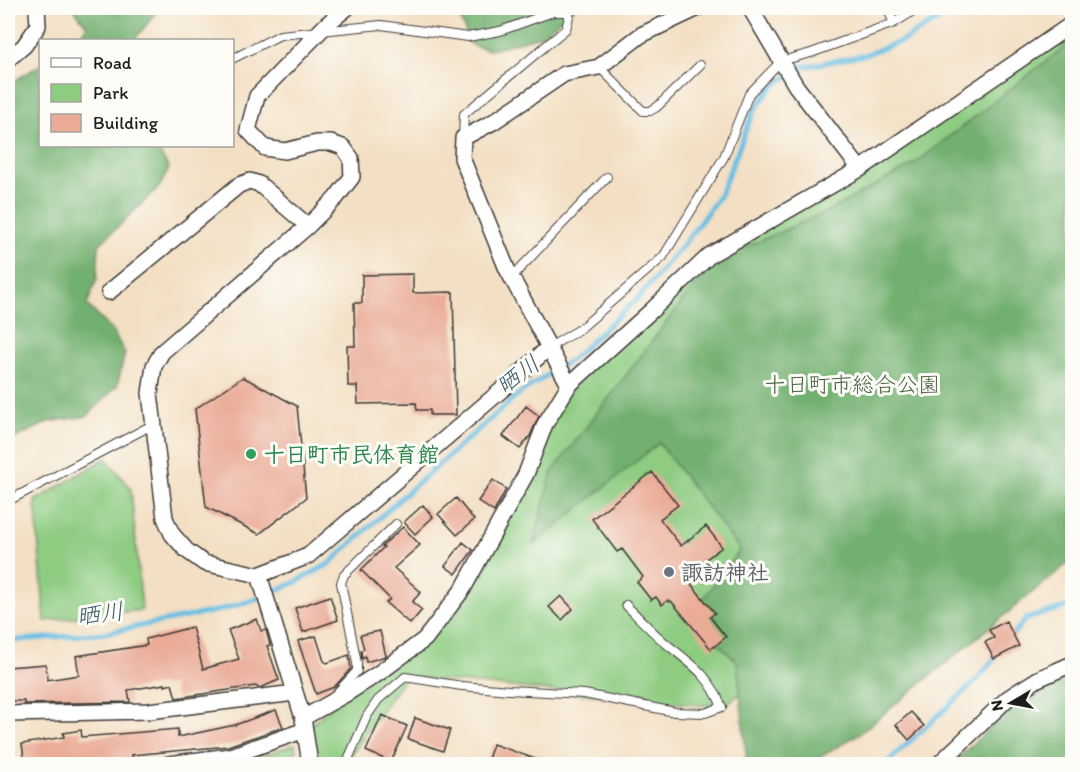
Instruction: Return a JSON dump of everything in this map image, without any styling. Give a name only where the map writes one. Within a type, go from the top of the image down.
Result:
[{"type":"street","points":[[8,58],[24,46],[38,26],[37,8]]},
{"type":"street","points":[[346,8],[257,96],[248,130],[265,148],[285,151],[317,143],[331,143],[343,147],[351,158],[352,177],[336,198],[308,226],[162,352],[154,366],[150,393],[165,518],[172,534],[186,550],[204,563],[261,580],[308,556],[548,348]]},
{"type":"street","points":[[569,386],[511,278],[462,158],[463,138],[493,122],[564,74],[599,67],[641,35],[698,8]]},
{"type":"street","points":[[750,8],[796,86],[860,170]]},
{"type":"street","points":[[169,765],[230,756],[304,724],[325,706],[379,673],[425,639],[463,589],[526,474],[545,424],[569,386],[710,255],[860,170],[1072,24]]},
{"type":"street","points":[[109,292],[239,185],[250,182],[259,184],[308,226]]},
{"type":"street","points":[[261,580],[304,724],[309,765]]},
{"type":"street","points":[[939,765],[1008,698],[1038,679],[1072,664]]},
{"type":"street","points":[[8,714],[149,711],[295,693]]},
{"type":"lane","points":[[887,8],[894,22]]},
{"type":"lane","points":[[548,348],[580,329],[663,257],[724,157],[749,94],[781,61],[811,53],[894,22],[918,8]]},
{"type":"lane","points":[[234,58],[280,35],[381,25],[468,37],[501,31],[553,12],[570,12],[566,29],[464,114],[463,138]]},
{"type":"lane","points":[[599,67],[643,111],[650,111],[700,65]]},
{"type":"lane","points":[[511,278],[607,177]]},
{"type":"lane","points":[[8,501],[154,424]]},
{"type":"lane","points":[[325,706],[357,671],[341,593],[344,575],[396,524]]},
{"type":"lane","points":[[346,765],[367,716],[378,700],[405,677],[462,686],[584,694],[675,712],[705,713],[722,707],[716,690],[701,671],[663,641],[626,605]]},
{"type":"green space","points":[[73,8],[160,8],[135,39],[77,39],[87,26]]},
{"type":"green space","points":[[456,8],[575,8],[540,36],[489,50],[471,45]]},
{"type":"green space","name":"十日町市総合公園","points":[[1072,24],[1072,370],[996,506],[722,707],[405,677],[345,764],[310,764],[305,730],[346,694],[425,639],[463,589],[569,385],[744,234],[860,169]]},
{"type":"green space","name":"十日町市総合公園","points":[[1072,41],[1072,560],[859,734],[809,764],[747,764],[737,662],[690,616],[740,550],[659,443],[533,545],[552,472],[713,261],[826,212],[914,164]]},
{"type":"green space","points":[[39,66],[39,147],[152,147],[158,150],[169,168],[160,186],[99,245],[97,278],[87,305],[112,330],[125,353],[117,386],[87,416],[48,422],[8,442],[8,85]]},
{"type":"green space","points":[[106,458],[131,489],[142,610],[45,621],[35,501]]},
{"type":"green space","points":[[1072,664],[1072,764],[952,764],[996,722]]},
{"type":"green space","points":[[295,744],[297,764],[239,764]]},
{"type":"building","points":[[413,274],[413,293],[453,292],[456,415],[430,415],[430,410],[417,410],[416,403],[358,404],[357,386],[348,386],[347,346],[355,346],[354,303],[362,303],[362,275]]},
{"type":"building","name":"十日町市民体育館","points":[[243,377],[297,406],[306,498],[259,534],[206,507],[195,409]]},
{"type":"building","points":[[526,406],[539,416],[530,436],[520,449],[503,436]]},
{"type":"building","points":[[652,472],[678,505],[660,519],[681,546],[706,526],[722,547],[697,566],[703,574],[691,584],[715,613],[710,617],[726,637],[711,649],[671,601],[668,600],[662,605],[656,597],[651,600],[637,582],[643,577],[622,549],[617,552],[592,519]]},
{"type":"building","points":[[493,480],[506,489],[494,512],[478,501]]},
{"type":"building","points":[[456,498],[474,520],[457,535],[438,514]]},
{"type":"building","points":[[423,505],[433,517],[415,534],[404,522]]},
{"type":"building","points":[[403,527],[420,545],[394,568],[421,592],[412,602],[422,610],[410,624],[386,603],[390,599],[361,570]]},
{"type":"building","points":[[463,542],[473,550],[456,574],[445,566]]},
{"type":"building","points":[[330,596],[338,620],[303,632],[295,608]]},
{"type":"building","points":[[561,596],[573,609],[562,620],[549,607]]},
{"type":"building","points":[[257,619],[261,631],[266,630],[270,645],[267,646],[279,680],[260,688],[255,686],[176,698],[172,684],[165,686],[165,684],[128,690],[130,702],[24,704],[24,701],[8,701],[8,667],[46,664],[47,680],[79,675],[76,656],[147,645],[146,639],[192,627],[203,669],[239,659],[228,630]]},
{"type":"building","points":[[1006,621],[1019,646],[994,659],[985,642],[994,638],[989,630]]},
{"type":"building","points":[[380,631],[386,656],[366,662],[365,656],[362,659],[361,651],[364,649],[360,635]]},
{"type":"building","points":[[316,636],[324,661],[327,663],[349,655],[351,669],[334,687],[316,694],[298,641]]},
{"type":"building","points":[[276,710],[283,727],[228,746],[132,755],[133,761],[113,765],[25,765],[22,744],[64,737],[63,733],[81,730],[82,737],[178,729],[178,737],[235,725]]},
{"type":"building","points":[[911,712],[924,726],[909,740],[896,725]]},
{"type":"building","points":[[382,715],[407,726],[391,762],[366,751]]},
{"type":"building","points":[[415,718],[450,730],[443,751],[408,739]]},
{"type":"building","points":[[493,744],[544,762],[544,765],[486,765]]},
{"type":"waterway","name":"晒川","points":[[8,641],[105,633],[216,611],[251,601],[292,584],[329,564],[520,393],[572,359],[638,298],[687,240],[720,195],[754,110],[774,85],[803,67],[864,55],[902,41],[958,8]]},
{"type":"waterway","points":[[1010,638],[1026,619],[1072,605]]},
{"type":"waterway","points":[[888,764],[976,681],[997,655]]},
{"type":"place","name":"十日町市民体育館","points":[[251,454]]},
{"type":"place","name":"諏訪神社","points":[[669,572]]}]
